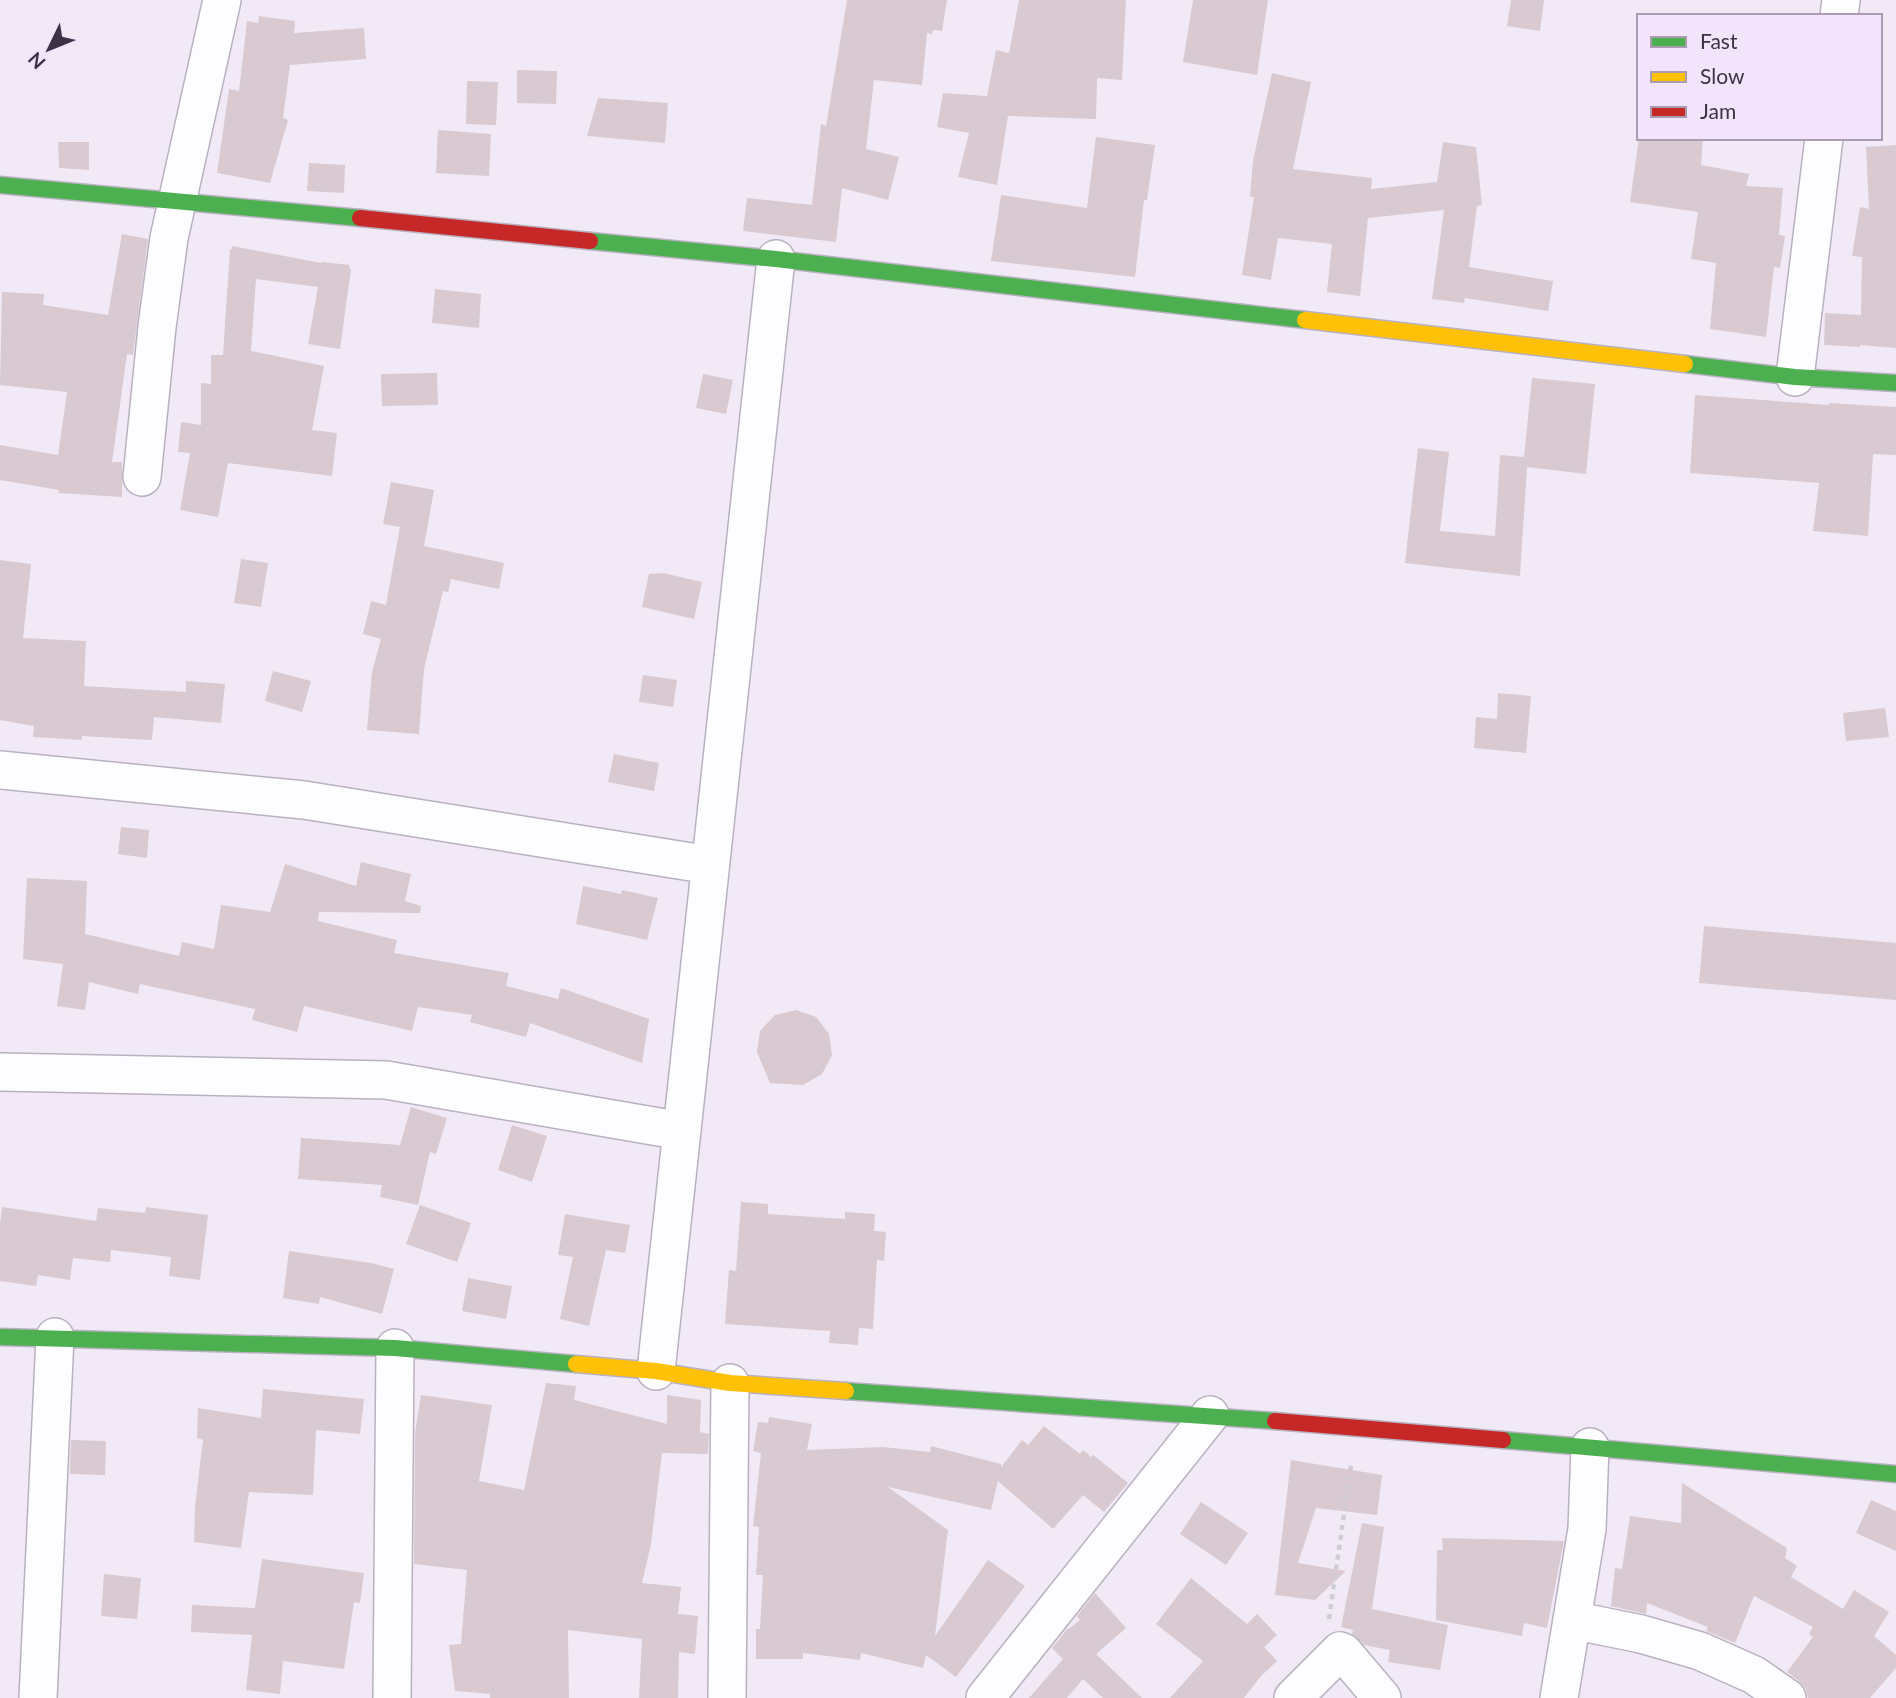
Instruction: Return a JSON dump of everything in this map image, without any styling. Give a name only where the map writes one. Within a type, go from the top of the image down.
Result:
[{"type":"street","points":[[142,477],[169,238],[222,0]]},
{"type":"street","points":[[1795,377],[1824,140]]},
{"type":"street","points":[[0,184],[776,259],[1795,377],[1896,383]]},
{"type":"street","points":[[656,1371],[776,259]]},
{"type":"street","points":[[0,770],[304,800],[710,865]]},
{"type":"street","points":[[0,1072],[386,1080],[682,1131]]},
{"type":"street","points":[[0,1336],[395,1348],[656,1371],[730,1382],[1210,1415],[1896,1474]]},
{"type":"street","points":[[38,1698],[55,1337]]},
{"type":"street","points":[[391,1698],[395,1348]]},
{"type":"street","points":[[727,1698],[730,1382]]},
{"type":"street","points":[[985,1698],[1210,1415]]},
{"type":"street","points":[[1559,1698],[1587,1529],[1590,1447]]},
{"type":"street","points":[[1572,1620],[1641,1634],[1700,1651],[1754,1675],[1787,1698]]},
{"type":"street","points":[[1293,1698],[1339,1651],[1343,1652],[1382,1698]]},
{"type":"path","points":[[1339,1651],[1327,1633],[1357,1427]]},
{"type":"building","points":[[847,0],[947,0],[942,31],[933,30],[932,34],[927,33],[922,85],[874,80],[866,149],[899,157],[888,200],[842,188],[836,242],[743,231],[747,198],[812,205],[821,124],[826,126]]},
{"type":"building","points":[[1019,0],[1126,0],[1122,80],[1097,78],[1096,119],[1008,116],[997,185],[958,177],[969,133],[937,127],[943,93],[987,96],[996,50],[1009,53]]},
{"type":"building","points":[[1193,0],[1268,0],[1257,75],[1183,62]]},
{"type":"building","points":[[1511,0],[1544,0],[1540,31],[1507,26]]},
{"type":"building","points":[[259,16],[295,21],[294,33],[364,28],[366,59],[290,65],[283,118],[288,120],[270,183],[217,173],[229,89],[239,91],[247,21],[258,23]]},
{"type":"building","points":[[517,70],[557,71],[556,104],[517,103]]},
{"type":"building","points":[[1272,73],[1311,82],[1293,169],[1372,178],[1371,189],[1437,182],[1443,142],[1476,147],[1482,205],[1477,206],[1469,267],[1553,281],[1548,311],[1465,298],[1464,303],[1432,299],[1444,210],[1368,218],[1360,296],[1327,292],[1332,244],[1278,238],[1271,280],[1242,275],[1254,197],[1250,197],[1253,161]]},
{"type":"building","points":[[467,81],[498,82],[496,125],[466,124]]},
{"type":"building","points":[[598,98],[668,103],[665,143],[587,136]]},
{"type":"building","points":[[438,130],[491,134],[489,176],[436,173]]},
{"type":"building","points":[[1096,137],[1155,145],[1147,200],[1144,200],[1135,277],[991,261],[1001,195],[1087,208]]},
{"type":"building","points":[[1639,140],[1703,140],[1701,165],[1749,174],[1746,186],[1783,188],[1779,235],[1785,236],[1780,268],[1774,267],[1766,337],[1710,329],[1716,263],[1691,259],[1698,212],[1630,202]]},
{"type":"building","points":[[58,142],[89,142],[89,170],[59,168]]},
{"type":"building","points":[[1896,145],[1896,348],[1824,345],[1825,313],[1861,315],[1862,257],[1852,256],[1860,207],[1869,209],[1866,147]]},
{"type":"building","points":[[309,163],[345,165],[344,193],[307,191]]},
{"type":"building","points":[[122,234],[148,239],[133,355],[127,354],[112,462],[122,462],[122,497],[58,493],[59,490],[0,480],[0,445],[58,455],[67,392],[0,385],[2,292],[44,294],[43,305],[108,315]]},
{"type":"building","points":[[232,246],[321,263],[350,265],[351,269],[340,349],[308,344],[318,287],[256,279],[251,351],[324,366],[312,430],[337,433],[332,476],[228,463],[218,517],[180,510],[190,453],[178,452],[181,422],[201,425],[201,383],[211,384],[211,355],[223,355]]},
{"type":"building","points":[[435,289],[481,294],[479,328],[432,323]]},
{"type":"building","points":[[437,373],[438,405],[382,406],[381,374]]},
{"type":"building","points":[[703,374],[733,380],[726,414],[696,408]]},
{"type":"building","points":[[1532,378],[1595,384],[1586,474],[1527,467],[1520,576],[1405,563],[1418,448],[1449,452],[1440,531],[1495,536],[1500,455],[1524,457]]},
{"type":"building","points":[[1695,395],[1896,407],[1896,455],[1873,454],[1868,536],[1813,531],[1819,483],[1690,473]]},
{"type":"building","points":[[391,482],[434,490],[424,546],[504,563],[499,589],[451,579],[448,592],[443,591],[424,669],[419,734],[367,730],[372,672],[381,639],[363,634],[371,601],[386,605],[400,527],[383,524]]},
{"type":"building","points":[[241,559],[268,563],[261,607],[234,603]]},
{"type":"building","points":[[0,560],[31,564],[23,638],[86,641],[84,686],[186,692],[186,681],[225,684],[221,723],[154,717],[152,740],[82,736],[82,740],[33,737],[34,726],[0,720]]},
{"type":"building","points":[[663,573],[702,582],[694,619],[642,607],[649,574]]},
{"type":"building","points":[[273,671],[311,681],[302,712],[265,701]]},
{"type":"building","points":[[643,675],[677,680],[673,707],[639,702]]},
{"type":"building","points":[[1498,693],[1531,696],[1526,753],[1474,748],[1476,717],[1497,719]]},
{"type":"building","points":[[1885,708],[1889,737],[1846,741],[1843,713]]},
{"type":"building","points":[[614,754],[659,763],[654,791],[608,782]]},
{"type":"building","points":[[121,827],[149,830],[147,858],[118,854]]},
{"type":"building","points":[[361,862],[411,874],[405,901],[421,906],[420,913],[319,912],[318,921],[397,940],[394,953],[509,973],[506,986],[558,999],[561,988],[649,1019],[642,1063],[530,1023],[526,1037],[470,1022],[472,1015],[418,1007],[412,1031],[304,1006],[297,1032],[252,1020],[255,1009],[140,984],[138,994],[89,982],[85,1010],[57,1006],[63,964],[23,959],[27,878],[87,881],[85,934],[179,956],[182,942],[214,949],[221,905],[270,912],[285,864],[356,886]]},
{"type":"building","points":[[583,886],[621,894],[622,890],[658,898],[647,940],[576,924]]},
{"type":"building","points":[[1704,926],[1896,943],[1896,1000],[1699,983]]},
{"type":"building","points":[[796,1010],[816,1017],[829,1034],[832,1055],[822,1074],[803,1085],[770,1083],[757,1052],[760,1031],[775,1015]]},
{"type":"building","points":[[411,1107],[447,1118],[436,1154],[430,1152],[418,1205],[380,1197],[382,1185],[298,1179],[301,1138],[400,1145]]},
{"type":"building","points":[[512,1125],[547,1136],[532,1182],[498,1170]]},
{"type":"building","points":[[741,1202],[768,1204],[768,1214],[845,1219],[845,1212],[875,1214],[874,1231],[886,1232],[884,1261],[877,1260],[873,1329],[859,1328],[858,1345],[829,1343],[830,1331],[725,1324],[729,1270],[736,1271]]},
{"type":"building","points":[[420,1205],[471,1223],[457,1262],[406,1244]]},
{"type":"building","points":[[2,1207],[96,1221],[98,1208],[145,1213],[146,1207],[208,1215],[200,1280],[169,1276],[171,1257],[111,1250],[110,1262],[73,1258],[70,1280],[38,1275],[36,1286],[0,1281]]},
{"type":"building","points":[[565,1214],[630,1225],[625,1253],[606,1250],[589,1326],[560,1319],[573,1257],[558,1255]]},
{"type":"building","points":[[289,1251],[394,1269],[382,1314],[320,1297],[319,1304],[283,1298]]},
{"type":"building","points":[[468,1278],[512,1286],[506,1319],[462,1311]]},
{"type":"building","points":[[546,1383],[576,1386],[574,1400],[667,1424],[667,1395],[701,1400],[700,1432],[709,1434],[708,1454],[662,1453],[651,1544],[642,1583],[681,1587],[678,1614],[698,1616],[695,1654],[679,1652],[678,1698],[639,1698],[642,1639],[568,1630],[569,1698],[490,1698],[490,1694],[455,1691],[449,1645],[461,1644],[467,1570],[414,1564],[415,1433],[421,1395],[492,1405],[479,1481],[524,1490]]},
{"type":"building","points":[[263,1389],[364,1399],[360,1434],[316,1430],[313,1495],[249,1492],[241,1548],[194,1542],[195,1506],[203,1440],[197,1438],[198,1408],[261,1418]]},
{"type":"building","points":[[769,1417],[812,1424],[807,1450],[883,1447],[930,1452],[931,1446],[1001,1464],[1001,1467],[1022,1440],[1028,1445],[1044,1426],[1080,1454],[1083,1450],[1091,1457],[1093,1455],[1128,1483],[1104,1512],[1083,1495],[1053,1529],[998,1481],[991,1510],[888,1487],[948,1530],[935,1636],[988,1560],[1025,1586],[956,1677],[926,1655],[923,1668],[861,1653],[860,1660],[803,1653],[803,1659],[756,1659],[756,1629],[760,1629],[763,1575],[756,1575],[759,1527],[753,1526],[761,1453],[753,1451],[758,1422],[768,1423]]},
{"type":"building","points":[[71,1440],[106,1441],[105,1475],[70,1474]]},
{"type":"building","points":[[1291,1460],[1382,1475],[1377,1515],[1316,1508],[1298,1563],[1346,1571],[1315,1600],[1275,1595]]},
{"type":"building","points":[[1682,1483],[1787,1548],[1785,1558],[1797,1566],[1791,1577],[1843,1609],[1854,1590],[1889,1612],[1874,1636],[1896,1655],[1896,1668],[1870,1698],[1808,1698],[1806,1689],[1787,1672],[1813,1637],[1809,1634],[1813,1627],[1754,1596],[1735,1643],[1706,1631],[1708,1627],[1647,1603],[1646,1614],[1611,1606],[1615,1568],[1622,1569],[1630,1516],[1681,1523]]},
{"type":"building","points":[[1871,1500],[1896,1511],[1896,1551],[1856,1533]]},
{"type":"building","points":[[1201,1502],[1248,1533],[1226,1565],[1180,1534]]},
{"type":"building","points":[[1362,1523],[1384,1527],[1372,1609],[1448,1625],[1440,1670],[1388,1662],[1390,1650],[1364,1645],[1352,1634],[1353,1630],[1341,1627]]},
{"type":"building","points":[[1442,1538],[1564,1541],[1547,1628],[1524,1623],[1522,1636],[1436,1620],[1437,1550],[1443,1550]]},
{"type":"building","points":[[262,1559],[364,1573],[360,1603],[354,1602],[344,1669],[283,1661],[280,1694],[246,1690],[252,1635],[191,1632],[192,1605],[255,1608]]},
{"type":"building","points":[[104,1574],[141,1578],[137,1619],[101,1616]]},
{"type":"building","points":[[1191,1578],[1247,1624],[1257,1614],[1277,1635],[1264,1647],[1277,1661],[1244,1698],[1170,1698],[1203,1661],[1156,1624]]},
{"type":"building","points":[[1095,1593],[1126,1628],[1096,1654],[1142,1698],[1103,1698],[1083,1679],[1067,1698],[1029,1698],[1063,1659],[1052,1648],[1068,1628],[1080,1620],[1077,1616]]},
{"type":"traffic: fast","points":[[0,185],[360,218]]},
{"type":"traffic: fast","points":[[590,241],[776,259],[1305,320]]},
{"type":"traffic: fast","points":[[1685,364],[1795,377],[1896,383]]},
{"type":"traffic: fast","points":[[0,1337],[395,1348],[576,1364]]},
{"type":"traffic: fast","points":[[846,1391],[1275,1421]]},
{"type":"traffic: fast","points":[[1503,1440],[1896,1474]]},
{"type":"traffic: slow","points":[[1305,320],[1685,364]]},
{"type":"traffic: slow","points":[[576,1364],[656,1371],[730,1383],[846,1391]]},
{"type":"traffic: jam","points":[[360,218],[590,241]]},
{"type":"traffic: jam","points":[[1275,1421],[1503,1440]]}]
